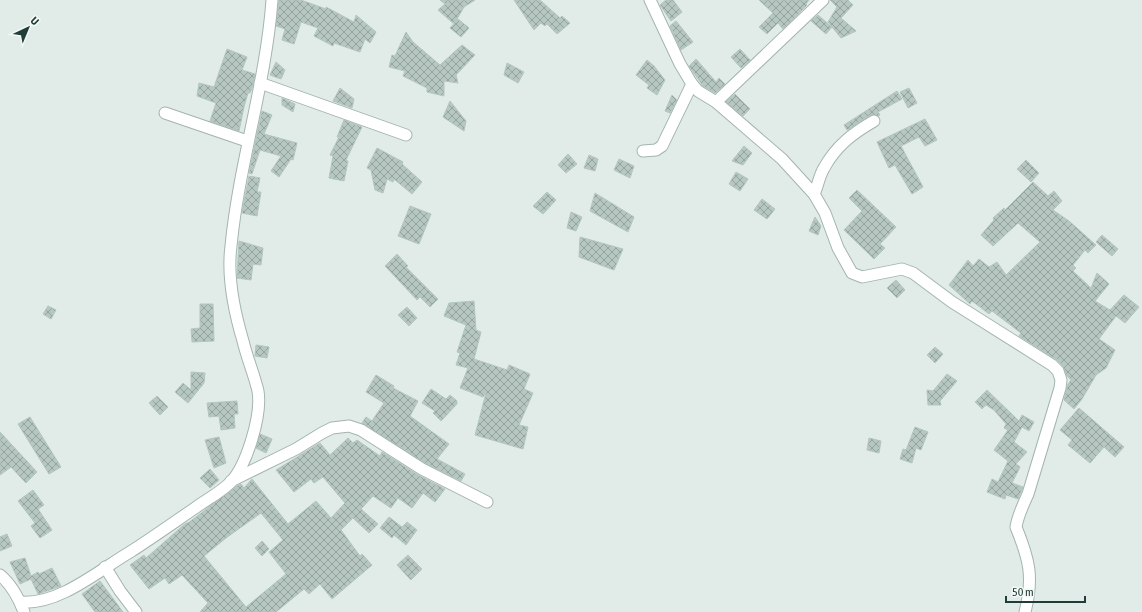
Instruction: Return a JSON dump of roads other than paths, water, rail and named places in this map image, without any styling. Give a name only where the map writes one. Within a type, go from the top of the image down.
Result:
[{"type":"street","points":[[231,482],[249,446],[258,418],[258,391],[242,340],[230,275],[231,246],[236,201],[247,141],[266,57],[272,0]]},
{"type":"street","points":[[650,0],[680,64],[692,84],[698,91],[716,102],[782,159],[814,194],[825,213],[838,248],[852,273],[862,277],[902,269],[913,273],[952,302],[1044,359],[1058,371],[1061,380],[1060,388],[1028,494],[1020,510],[1016,527],[1029,561],[1029,592],[1025,612]]},
{"type":"street","points":[[716,102],[823,0]]},
{"type":"street","points":[[260,83],[406,135]]},
{"type":"street","points":[[644,151],[656,150],[662,146],[692,84]]},
{"type":"street","points":[[165,113],[247,141]]},
{"type":"street","points":[[814,194],[824,168],[840,146],[854,133],[874,121]]},
{"type":"street","points":[[0,575],[9,585],[22,607],[61,594],[142,544],[231,482],[332,428],[348,426],[361,430],[422,469],[487,502]]},
{"type":"street","points":[[105,567],[120,591],[136,612]]}]
